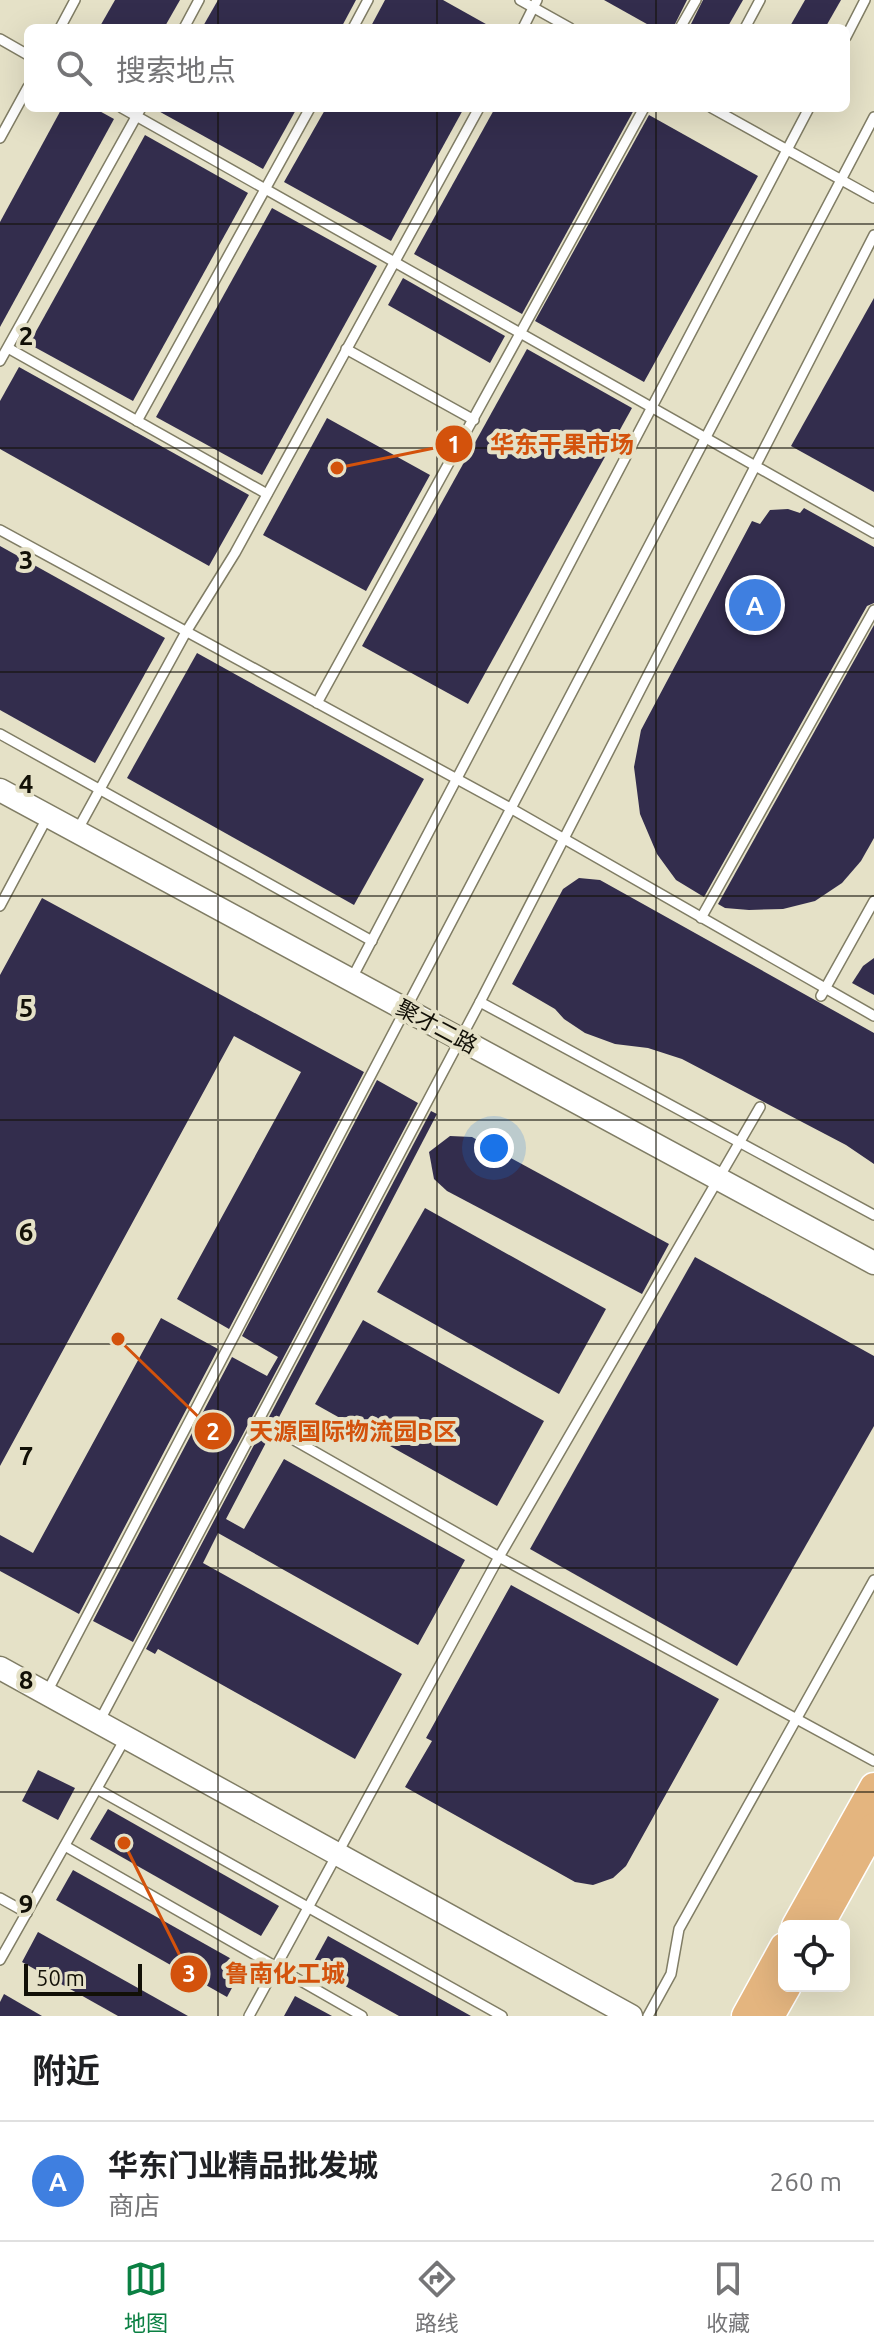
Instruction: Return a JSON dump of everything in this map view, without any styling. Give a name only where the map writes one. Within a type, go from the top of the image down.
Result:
[{"type":"main road","points":[[799,1920],[874,1787]]},
{"type":"main road","points":[[822,1920],[874,1827]]},
{"type":"main road","points":[[746,2016],[778,1958]]},
{"type":"main road","points":[[770,2016],[784,1992]]},
{"type":"street","name":"聚才二路","points":[[0,790],[874,1263]]},
{"type":"street","points":[[0,1668],[631,2016]]},
{"type":"lane","points":[[62,24],[75,0]]},
{"type":"lane","points":[[186,24],[199,0]]},
{"type":"lane","points":[[355,24],[368,0]]},
{"type":"lane","points":[[520,0],[536,4],[564,24]]},
{"type":"lane","points":[[682,24],[696,0]]},
{"type":"lane","points":[[747,24],[760,0]]},
{"type":"lane","points":[[850,29],[865,0]]},
{"type":"lane","points":[[525,24],[536,4]]},
{"type":"lane","points":[[0,39],[24,53]]},
{"type":"lane","points":[[0,138],[24,94]]},
{"type":"lane","points":[[0,361],[138,112],[266,189],[874,533]]},
{"type":"lane","points":[[137,421],[308,112]]},
{"type":"lane","points":[[77,831],[186,632],[235,553],[477,112]]},
{"type":"lane","points":[[317,703],[642,112]]},
{"type":"lane","points":[[719,112],[874,198]]},
{"type":"lane","points":[[351,980],[807,112]]},
{"type":"lane","points":[[46,1694],[874,117]]},
{"type":"lane","points":[[99,1723],[461,1039],[874,235]]},
{"type":"lane","points":[[8,348],[267,494]]},
{"type":"lane","points":[[346,349],[474,420]]},
{"type":"lane","points":[[0,530],[512,809],[701,918],[823,993],[874,1016]]},
{"type":"lane","points":[[701,918],[874,610]]},
{"type":"lane","points":[[0,734],[372,941]]},
{"type":"lane","points":[[0,906],[48,816]]},
{"type":"lane","points":[[823,993],[874,901]]},
{"type":"lane","points":[[480,1002],[874,1215]]},
{"type":"lane","points":[[249,2016],[499,1557],[760,1107]]},
{"type":"lane","points":[[259,1420],[499,1557],[874,1761]]},
{"type":"lane","points":[[648,2016],[671,1974],[679,1929],[874,1580]]},
{"type":"lane","points":[[0,1960],[126,1737]]},
{"type":"lane","points":[[97,1789],[502,2016]]},
{"type":"lane","points":[[65,1846],[362,2016]]},
{"type":"lane","points":[[0,1898],[27,1913]]},
{"type":"building","points":[[115,0],[180,0],[166,24],[101,24]]},
{"type":"building","points":[[218,0],[356,0],[343,24],[204,24]]},
{"type":"building","points":[[385,0],[443,0],[486,24],[372,24]]},
{"type":"building","points":[[604,0],[687,0],[675,24],[647,24]]},
{"type":"building","points":[[703,0],[743,0],[729,24],[691,24]]},
{"type":"building","points":[[805,0],[841,0],[827,24],[791,24]]},
{"type":"building","points":[[60,112],[101,112],[114,119],[0,327],[0,222]]},
{"type":"building","points":[[160,112],[295,112],[263,169]]},
{"type":"building","points":[[324,112],[462,112],[391,241],[284,182]]},
{"type":"building","points":[[493,112],[633,112],[522,314],[414,254]]},
{"type":"building","points":[[649,115],[758,176],[644,382],[535,321]]},
{"type":"building","points":[[145,135],[248,193],[133,401],[29,344]]},
{"type":"building","points":[[272,208],[377,266],[262,475],[156,417]]},
{"type":"building","points":[[403,278],[505,336],[490,363],[388,305]]},
{"type":"building","points":[[874,298],[874,492],[791,446]]},
{"type":"building","points":[[527,349],[632,408],[468,704],[362,646]]},
{"type":"building","points":[[19,367],[249,495],[209,566],[0,449],[0,401]]},
{"type":"building","points":[[327,418],[430,475],[366,591],[263,535]]},
{"type":"building","points":[[804,508],[874,547],[874,603],[867,606],[704,897],[676,880],[657,854],[640,814],[634,767],[641,730],[752,521],[760,524],[770,510],[788,509],[800,513]]},
{"type":"building","points":[[0,546],[165,638],[95,763],[0,710]]},
{"type":"building","points":[[874,625],[874,838],[861,861],[842,883],[815,901],[783,909],[725,908],[718,904]]},
{"type":"building","points":[[197,653],[424,779],[354,905],[127,778]]},
{"type":"building","points":[[579,878],[600,880],[874,1033],[874,1164],[846,1145],[682,1059],[648,1048],[615,1044],[585,1033],[555,1009],[512,984],[563,889]]},
{"type":"building","points":[[42,898],[364,1072],[229,1329],[177,1299],[301,1072],[234,1036],[0,1466],[0,975]]},
{"type":"building","points":[[874,958],[874,995],[852,983],[863,966]]},
{"type":"building","points":[[377,1080],[418,1103],[133,1642],[93,1621],[232,1357],[267,1376],[278,1357],[242,1336]]},
{"type":"building","points":[[431,1111],[437,1114],[277,1421],[269,1417]]},
{"type":"building","points":[[450,1136],[472,1137],[669,1244],[642,1294],[447,1191],[434,1179],[429,1152]]},
{"type":"building","points":[[425,1208],[606,1309],[559,1394],[377,1292]]},
{"type":"building","points":[[695,1257],[874,1356],[874,1426],[737,1666],[530,1549]]},
{"type":"building","points":[[161,1318],[218,1349],[79,1614],[0,1571],[0,1535],[33,1553]]},
{"type":"building","points":[[363,1320],[544,1421],[497,1506],[315,1404]]},
{"type":"building","points":[[262,1430],[270,1435],[226,1519],[244,1529],[284,1459],[465,1560],[418,1645],[218,1533],[203,1563],[402,1674],[355,1759],[158,1649],[155,1654],[146,1649]]},
{"type":"building","points":[[511,1585],[719,1699],[626,1866],[613,1878],[593,1885],[575,1882],[405,1787],[432,1741],[426,1738]]},
{"type":"building","points":[[38,1770],[75,1788],[58,1820],[22,1801]]},
{"type":"building","points":[[108,1809],[279,1906],[261,1936],[90,1839]]},
{"type":"building","points":[[73,1870],[244,1966],[227,1997],[56,1900]]},
{"type":"building","points":[[38,1932],[188,2016],[118,2016],[22,1962]]},
{"type":"building","points":[[328,1936],[471,2016],[399,2016],[311,1967]]},
{"type":"building","points":[[4,1994],[42,2016],[0,2016],[0,2002]]},
{"type":"building","points":[[295,1996],[332,2016],[284,2016]]},
{"type":"place","name":"华东干果市场","points":[[337,468]]},
{"type":"place","name":"华东门业精品批发城","points":[[755,605]]},
{"type":"place","name":"天源国际物流园B区","points":[[118,1339]]},
{"type":"place","name":"鲁南化工城","points":[[124,1843]]}]
